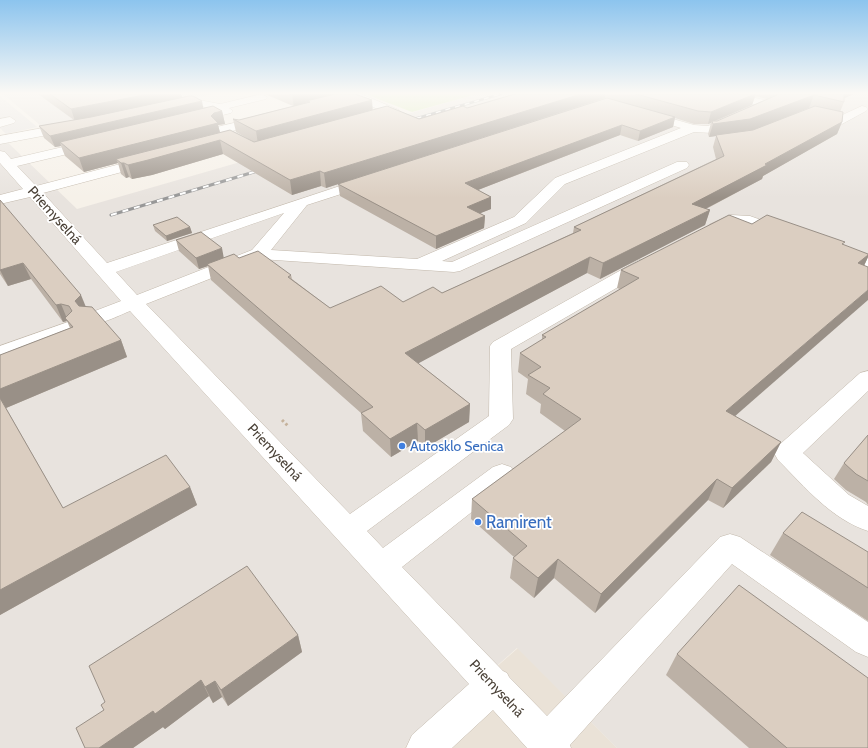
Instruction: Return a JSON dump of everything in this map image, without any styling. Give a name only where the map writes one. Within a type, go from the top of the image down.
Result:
[{"type":"street","points":[[0,140],[60,129]]},
{"type":"street","points":[[225,129],[221,130],[249,146]]},
{"type":"street","points":[[676,129],[690,135]]},
{"type":"street","points":[[421,264],[520,220],[560,181],[670,137],[690,135],[711,129]]},
{"type":"street","points":[[220,142],[235,138]]},
{"type":"street","points":[[4,159],[104,141]]},
{"type":"street","points":[[0,200],[160,157]]},
{"type":"street","name":"Priemyselná","points":[[4,159],[133,302],[550,745]]},
{"type":"street","points":[[94,318],[258,254],[454,267],[682,165]]},
{"type":"street","points":[[104,270],[302,202],[377,178]]},
{"type":"street","points":[[258,254],[302,202]]},
{"type":"street","points":[[696,238],[731,220],[750,221],[801,239]]},
{"type":"street","points":[[348,530],[501,419],[500,346],[625,274],[660,256]]},
{"type":"street","points":[[0,353],[68,328]]},
{"type":"street","points":[[868,378],[787,453],[838,503],[868,520]]},
{"type":"street","points":[[382,566],[502,474]]},
{"type":"street","points":[[550,745],[730,546],[868,642]]},
{"type":"street","points":[[425,748],[495,685]]},
{"type":"shaded area","points":[[1,129],[29,129],[6,134]]},
{"type":"shaded area","points":[[356,129],[868,129],[868,748],[617,748],[517,648],[403,748],[0,748],[0,135],[77,209]]},
{"type":"shaded area","points":[[518,648],[617,748],[403,748]]},
{"type":"building","points":[[42,129],[81,129],[50,136]]},
{"type":"building","points":[[116,129],[195,129],[79,158],[60,142]]},
{"type":"building","points":[[252,129],[264,129],[256,131]]},
{"type":"building","points":[[302,129],[467,129],[324,173],[320,171],[290,180],[220,140],[128,165],[121,163],[116,159],[230,130],[254,142]]},
{"type":"building","points":[[510,129],[611,129],[465,183],[491,197],[467,207],[485,216],[436,236],[338,184]]},
{"type":"building","points":[[634,129],[645,129],[640,131]]},
{"type":"building","points":[[829,129],[765,164],[767,165],[692,204],[710,210],[603,263],[590,257],[405,353],[470,404],[425,430],[417,423],[390,439],[361,413],[373,407],[207,264],[234,254],[239,258],[258,251],[291,275],[288,277],[330,308],[381,286],[403,302],[433,287],[442,293],[581,230],[574,227],[724,156],[716,135],[753,130]]},
{"type":"building","points":[[0,200],[81,295],[75,301],[79,306],[92,307],[121,340],[0,389],[0,355],[73,327],[65,318],[72,311],[69,306],[61,304],[56,305],[23,263],[0,270]]},
{"type":"building","points":[[729,215],[752,224],[767,215],[845,242],[842,244],[868,254],[858,263],[868,267],[868,290],[726,411],[781,442],[732,488],[717,479],[601,594],[558,559],[538,578],[513,558],[527,546],[472,499],[581,419],[543,394],[550,388],[528,375],[541,367],[520,353],[546,337],[542,335],[639,278],[621,270]]},
{"type":"building","points":[[177,217],[190,227],[166,236],[153,225]]},
{"type":"building","points":[[201,232],[222,248],[196,258],[176,240]]},
{"type":"building","points":[[0,398],[63,508],[166,455],[190,487],[0,590]]},
{"type":"building","points":[[868,435],[868,481],[856,474],[844,463]]},
{"type":"building","points":[[802,512],[868,552],[868,588],[783,533]]},
{"type":"building","points":[[247,566],[298,635],[221,690],[215,681],[205,687],[201,680],[155,714],[153,711],[99,748],[85,748],[76,728],[104,710],[101,705],[105,702],[89,666]]},
{"type":"building","points":[[739,585],[868,678],[868,748],[787,748],[677,654]]},
{"type":"railway","points":[[111,215],[264,169]]},
{"type":"place","name":"Autosklo Senica","points":[[402,446]]},
{"type":"place","name":"Ramirent","points":[[478,522]]}]
